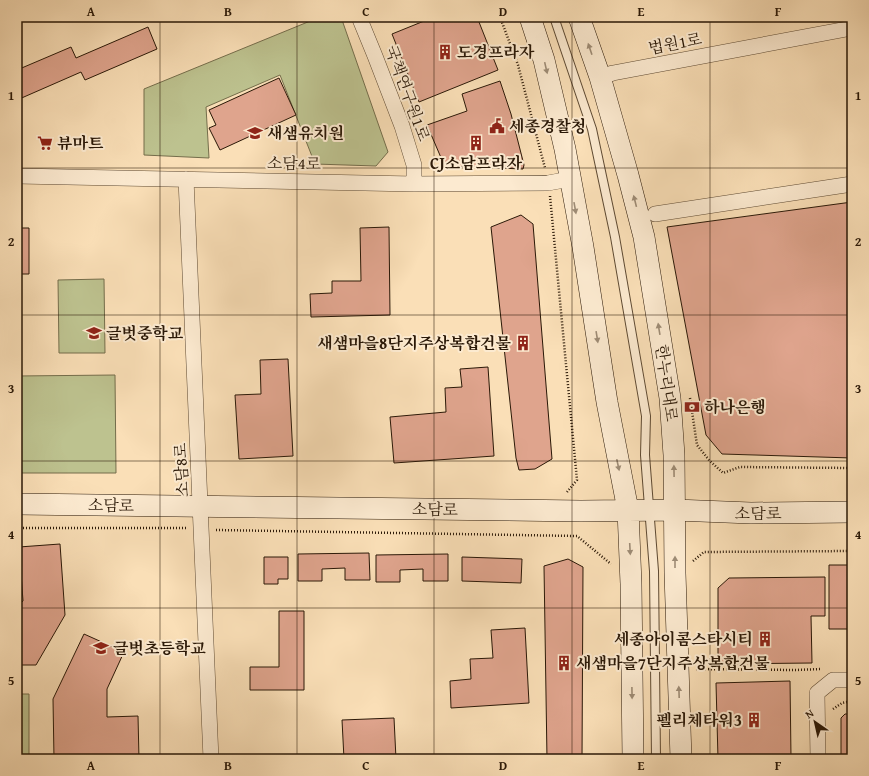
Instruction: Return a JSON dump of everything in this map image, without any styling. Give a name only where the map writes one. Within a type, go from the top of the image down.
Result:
[{"type":"street","name":"국책연구원1로","points":[[359,17],[376,56],[402,126],[414,165],[414,184]]},
{"type":"street","points":[[530,17],[544,60],[565,149],[607,402],[628,510],[631,584],[633,759]]},
{"type":"street","name":"한누리대로","points":[[579,17],[600,77],[644,237],[670,398],[674,455],[675,573],[681,759]]},
{"type":"street","name":"법원1로","points":[[600,77],[613,73],[852,28]]},
{"type":"street","name":"소담4로","points":[[17,176],[414,184],[548,183],[570,179]]},
{"type":"street","name":"소담8로","points":[[186,179],[211,759]]},
{"type":"street","points":[[655,214],[852,184]]},
{"type":"street","name":"소담로","points":[[17,504],[675,510],[751,513],[852,512]]},
{"type":"street","points":[[818,759],[817,693],[833,680],[852,680]]},
{"type":"lane","points":[[554,17],[592,129],[615,237],[646,416],[645,455],[654,571],[656,759]]},
{"type":"path","points":[[500,17],[518,65],[548,183],[577,480]]},
{"type":"path","points":[[723,473],[740,468],[852,468]]},
{"type":"path","points":[[17,528],[181,528],[228,531],[577,536],[613,566]]},
{"type":"path","points":[[692,566],[693,559],[704,552],[852,551]]},
{"type":"path","points":[[690,669],[795,670]]},
{"type":"green space","points":[[320,17],[341,17],[388,152],[376,166],[315,164],[280,75],[206,107],[209,158],[144,155],[144,89]]},
{"type":"green space","points":[[104,279],[105,353],[59,353],[58,280]]},
{"type":"green space","points":[[115,375],[116,473],[17,473],[17,376]]},
{"type":"green space","points":[[17,694],[29,694],[29,759],[17,759]]},
{"type":"building","name":"도경프라자","points":[[434,17],[477,17],[498,70],[419,102],[392,34]]},
{"type":"building","points":[[148,27],[157,49],[85,80],[81,72],[17,100],[17,70],[71,47],[76,58]]},
{"type":"building","points":[[279,78],[296,115],[220,150],[209,128],[216,125],[209,110]]},
{"type":"building","name":"CJ소담프라자","points":[[500,81],[511,114],[524,165],[523,169],[449,166],[442,160],[427,125],[467,111],[462,94]]},
{"type":"building","points":[[852,202],[852,458],[722,454],[706,435],[667,227]]},
{"type":"building","name":"새샘마을8단지주상복합건물","points":[[521,215],[533,224],[552,459],[535,469],[519,470],[516,458],[491,227]]},
{"type":"building","points":[[389,227],[390,315],[311,317],[310,294],[332,293],[332,281],[361,281],[360,228]]},
{"type":"building","points":[[17,228],[29,228],[29,274],[17,274]]},
{"type":"building","points":[[288,359],[293,456],[239,459],[235,395],[261,394],[260,360]]},
{"type":"building","points":[[488,367],[494,456],[394,463],[390,417],[446,412],[445,388],[462,387],[460,369]]},
{"type":"building","points":[[60,544],[65,615],[36,665],[17,665],[17,607],[23,601],[19,547]]},
{"type":"building","points":[[369,553],[370,580],[345,580],[345,568],[322,569],[322,581],[298,581],[298,554]]},
{"type":"building","points":[[448,554],[448,581],[423,581],[423,569],[400,570],[400,582],[376,582],[376,555]]},
{"type":"building","points":[[264,557],[288,557],[288,579],[278,579],[278,584],[264,584]]},
{"type":"building","points":[[462,557],[522,559],[521,583],[462,581]]},
{"type":"building","name":"새샘마을7단지주상복합건물","points":[[568,559],[583,567],[582,759],[547,759],[544,566]]},
{"type":"building","points":[[829,565],[852,565],[852,629],[829,629]]},
{"type":"building","name":"세종아이콤스타시티","points":[[825,577],[825,616],[811,616],[812,663],[718,664],[718,588],[729,578]]},
{"type":"building","points":[[279,611],[304,611],[304,690],[250,690],[250,667],[279,667]]},
{"type":"building","points":[[525,628],[529,703],[451,708],[450,681],[471,679],[470,659],[493,658],[491,630]]},
{"type":"building","points":[[84,634],[124,652],[107,689],[107,717],[138,716],[139,759],[54,759],[53,699]]},
{"type":"building","name":"펠리체타워3","points":[[790,681],[791,757],[718,759],[716,683]]},
{"type":"building","points":[[845,714],[852,714],[852,759],[841,759],[841,718]]},
{"type":"building","points":[[394,718],[396,759],[344,759],[342,720]]},
{"type":"place","name":"도경프라자","points":[[445,52]]},
{"type":"place","name":"세종경찰청","points":[[497,126]]},
{"type":"place","name":"새샘유치원","points":[[255,133]]},
{"type":"place","name":"뷰마트","points":[[45,143]]},
{"type":"place","name":"CJ소담프라자","points":[[476,143]]},
{"type":"place","name":"글벗중학교","points":[[94,333]]},
{"type":"place","name":"새샘마을8단지주상복합건물","points":[[523,343]]},
{"type":"place","name":"하나은행","points":[[692,407]]},
{"type":"place","name":"세종아이콤스타시티","points":[[765,639]]},
{"type":"place","name":"글벗초등학교","points":[[101,648]]},
{"type":"place","name":"새샘마을7단지주상복합건물","points":[[564,663]]},
{"type":"place","name":"펠리체타워3","points":[[754,720]]}]
